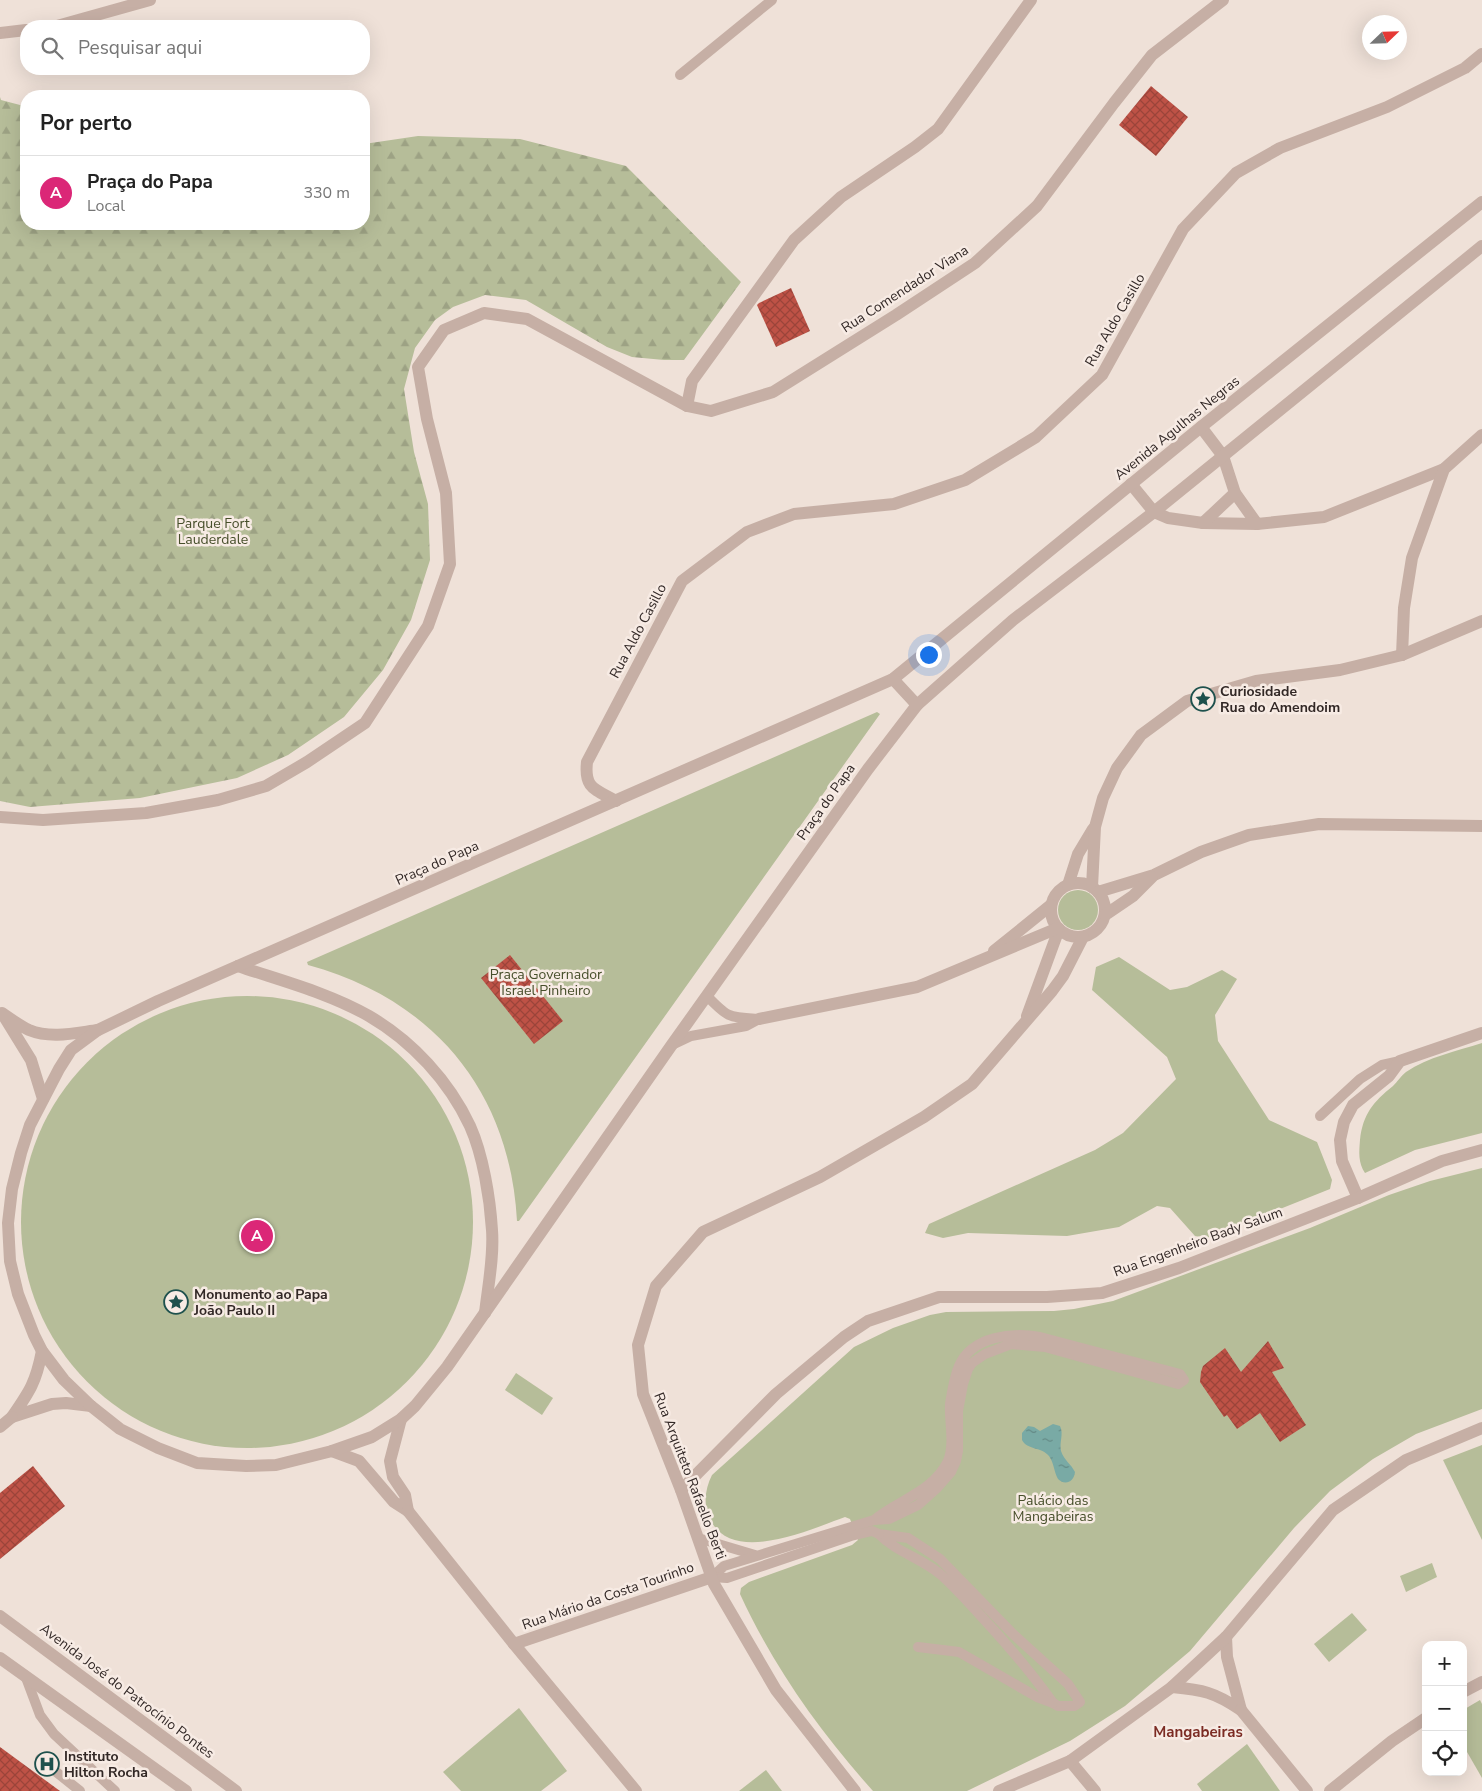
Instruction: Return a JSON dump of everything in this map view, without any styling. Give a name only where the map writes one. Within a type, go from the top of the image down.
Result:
[{"type":"street","points":[[78,20],[150,0]]},
{"type":"street","points":[[687,406],[692,381],[794,240],[841,197],[915,147],[938,129],[1031,0]]},
{"type":"street","name":"Rua Comendador Viana","points":[[0,817],[43,820],[146,813],[218,800],[266,786],[307,762],[365,723],[428,626],[450,564],[446,493],[427,419],[418,367],[444,330],[484,313],[527,319],[687,406],[711,411],[773,392],[896,315],[974,263],[1037,206],[1152,55],[1223,0]]},
{"type":"street","points":[[0,32],[20,30]]},
{"type":"street","name":"Rua Aldo Casillo","points":[[616,801],[591,787],[585,777],[587,762],[682,581],[747,532],[794,514],[894,504],[965,480],[1036,437],[1102,375],[1183,229],[1236,173],[1280,148],[1387,108],[1464,68],[1482,54]]},
{"type":"street","name":"Avenida Agulhas Negras","points":[[893,680],[1201,427],[1482,202]]},
{"type":"street","points":[[893,680],[917,705],[1013,620],[1154,512],[1482,246]]},
{"type":"street","points":[[1201,427],[1223,456],[1235,493],[1257,524]]},
{"type":"street","points":[[1131,484],[1154,512],[1168,518],[1203,523],[1257,524],[1324,517],[1444,469],[1482,435]]},
{"type":"street","points":[[1402,655],[1404,608],[1412,558],[1444,469]]},
{"type":"street","points":[[1203,523],[1235,493]]},
{"type":"street","points":[[1068,884],[1078,854],[1094,827],[1103,798],[1117,768],[1141,735],[1186,701],[1256,681],[1340,670],[1402,655],[1482,621]]},
{"type":"street","name":"Praça do Papa","points":[[893,680],[158,1001],[98,1030],[71,1050],[30,1125],[12,1189],[8,1223],[10,1261],[34,1335],[42,1351],[64,1380],[91,1406],[120,1428],[158,1448],[197,1463],[246,1466],[276,1465],[332,1451],[372,1437],[402,1419],[447,1367],[671,1046],[868,769],[917,705]]},
{"type":"street","points":[[1094,827],[1095,889],[1103,899],[1105,915],[1097,930],[1083,937],[1074,937],[1058,928],[1051,914],[1051,905],[1055,896],[1060,889],[1068,884],[1076,883],[1095,889],[1154,875],[1201,852],[1249,835],[1319,824],[1482,826]]},
{"type":"street","points":[[1105,915],[1133,896],[1154,875]]},
{"type":"street","points":[[982,960],[1051,905]]},
{"type":"street","points":[[759,1019],[917,987],[1058,928]]},
{"type":"street","name":"Rua Arquiteto Rafaello Berti","points":[[1023,1026],[1058,928]]},
{"type":"street","name":"Rua Arquiteto Rafaello Berti","points":[[855,1791],[776,1690],[714,1584],[681,1490],[643,1394],[638,1345],[656,1286],[703,1232],[820,1177],[924,1117],[972,1084],[1023,1026],[1063,976],[1083,937]]},
{"type":"street","points":[[238,966],[329,997],[369,1016],[399,1036],[432,1068],[454,1097],[470,1127],[480,1157],[488,1196],[492,1231],[491,1264],[485,1313]]},
{"type":"street","points":[[1,1012],[28,1029],[42,1034],[57,1036],[98,1030]]},
{"type":"street","points":[[1,1012],[32,1060],[44,1099]]},
{"type":"street","points":[[1358,1198],[1342,1161],[1340,1140],[1344,1122],[1353,1105],[1390,1076],[1400,1061],[1482,1032]]},
{"type":"street","name":"Rua Engenheiro Bady Salum","points":[[681,1490],[776,1394],[844,1337],[868,1321],[939,1297],[1047,1296],[1102,1293],[1179,1268],[1358,1198],[1442,1161],[1482,1150]]},
{"type":"street","points":[[0,1427],[12,1417],[31,1389],[38,1374],[42,1351]]},
{"type":"street","points":[[12,1417],[52,1404],[66,1403],[91,1406]]},
{"type":"street","points":[[402,1419],[390,1461],[393,1477],[405,1495],[408,1511]]},
{"type":"street","points":[[999,1791],[1070,1761],[1172,1687],[1226,1638],[1332,1510],[1406,1460],[1482,1428]]},
{"type":"street","points":[[332,1451],[359,1461],[394,1502],[408,1511],[514,1644],[636,1791]]},
{"type":"street","name":"Rua Mário da Costa Tourinho","points":[[514,1644],[712,1576]]},
{"type":"street","name":"Avenida José do Patrocínio Pontes","points":[[0,1616],[236,1791]]},
{"type":"street","points":[[1226,1638],[1227,1657],[1241,1710]]},
{"type":"street","points":[[0,1658],[25,1674],[186,1791]]},
{"type":"street","points":[[1467,1690],[1482,1682]]},
{"type":"street","points":[[1172,1687],[1203,1690],[1241,1710],[1307,1791]]},
{"type":"street","points":[[1330,1791],[1392,1741],[1422,1721]]},
{"type":"street","points":[[1070,1761],[1094,1791]]},
{"type":"lane","points":[[680,75],[772,0]]},
{"type":"lane","points":[[707,996],[725,1015],[736,1018],[759,1019]]},
{"type":"lane","points":[[671,1046],[691,1036],[746,1026],[759,1019]]},
{"type":"lane","points":[[1320,1116],[1360,1079],[1382,1065],[1400,1061]]},
{"type":"lane","points":[[712,1576],[724,1566],[874,1520],[889,1519],[918,1505],[951,1472],[956,1461],[958,1452],[958,1411],[963,1384],[972,1363],[984,1354],[1011,1344],[1023,1344],[1045,1347],[1178,1384],[1184,1380],[1180,1374],[1025,1334],[998,1337],[981,1344],[968,1353],[959,1366],[950,1404],[949,1459],[943,1469],[927,1487],[884,1512],[874,1520]]},
{"type":"lane","points":[[712,1576],[727,1578],[851,1536],[872,1531],[908,1538],[940,1559],[1013,1634],[1068,1684],[1080,1702],[1074,1706],[1058,1706],[1037,1697],[959,1652],[918,1647]]},
{"type":"lane","points":[[880,1534],[888,1543],[945,1578],[1023,1663],[1053,1703]]},
{"type":"lane","points":[[698,1538],[755,1556]]},
{"type":"lane","points":[[25,1674],[40,1715],[54,1734],[115,1791]]},
{"type":"lane","points":[[40,1759],[80,1791]]},
{"type":"green space","name":"Parque Fort Lauderdale","points":[[0,97],[1,100],[20,105],[20,230],[370,230],[370,143],[418,136],[520,139],[626,166],[741,282],[684,360],[632,357],[607,347],[526,300],[485,295],[453,307],[435,320],[415,348],[404,389],[414,452],[428,504],[430,560],[411,620],[383,670],[344,717],[288,755],[237,778],[140,798],[30,807],[0,801]]},
{"type":"green space","name":"Praça Governador Israel Pinheiro","points":[[877,712],[880,714],[519,1221],[517,1221],[511,1174],[499,1131],[481,1092],[457,1057],[427,1027],[392,1001],[353,980],[308,965],[307,962]]},
{"type":"green space","points":[[1082,890],[1089,893],[1095,899],[1098,910],[1097,918],[1089,927],[1082,930],[1074,930],[1067,927],[1059,918],[1058,906],[1061,899],[1070,891]]},
{"type":"green space","points":[[1119,957],[1170,990],[1187,987],[1222,970],[1237,979],[1215,1015],[1218,1041],[1269,1120],[1317,1142],[1332,1180],[1330,1189],[1207,1238],[1195,1236],[1170,1208],[1157,1206],[1119,1227],[1067,1236],[968,1233],[943,1238],[925,1233],[929,1224],[1095,1150],[1123,1133],[1176,1079],[1167,1057],[1092,990],[1096,967]]},
{"type":"green space","points":[[247,996],[291,1000],[313,1005],[334,1013],[354,1022],[373,1034],[407,1062],[435,1096],[447,1115],[456,1135],[464,1156],[469,1178],[473,1222],[469,1266],[464,1288],[456,1309],[447,1329],[435,1348],[407,1382],[373,1410],[354,1422],[334,1431],[313,1439],[291,1444],[247,1448],[203,1444],[181,1439],[160,1431],[140,1422],[121,1410],[87,1382],[59,1348],[47,1329],[38,1309],[30,1288],[25,1266],[21,1222],[25,1178],[30,1156],[38,1135],[47,1115],[59,1096],[87,1062],[121,1034],[140,1022],[160,1013],[181,1005],[203,1000]]},
{"type":"green space","points":[[1482,1043],[1482,1133],[1415,1150],[1365,1173],[1359,1153],[1361,1131],[1366,1116],[1375,1103],[1404,1074],[1415,1067],[1443,1055]]},
{"type":"green space","name":"Palácio das Mangabeiras","points":[[1482,1168],[1482,1409],[1416,1434],[1373,1459],[1330,1491],[1294,1528],[1190,1651],[1125,1706],[1070,1741],[967,1791],[873,1791],[834,1745],[799,1697],[767,1647],[740,1594],[741,1588],[749,1582],[852,1545],[858,1540],[850,1519],[845,1517],[813,1529],[773,1540],[753,1542],[736,1540],[721,1533],[710,1519],[706,1508],[706,1497],[712,1475],[854,1347],[893,1328],[930,1315],[946,1312],[1054,1311],[1113,1301],[1310,1228],[1389,1195],[1430,1181]]},
{"type":"green space","points":[[516,1373],[553,1398],[542,1415],[505,1390]]},
{"type":"green space","points":[[1482,1445],[1482,1540],[1443,1460]]},
{"type":"green space","points":[[1432,1563],[1437,1577],[1406,1592],[1400,1576]]},
{"type":"green space","points":[[1352,1613],[1367,1630],[1329,1662],[1314,1644]]},
{"type":"green space","points":[[1480,1700],[1482,1704],[1482,1778],[1467,1752],[1467,1708]]},
{"type":"green space","points":[[519,1708],[567,1771],[541,1791],[461,1791],[443,1772]]},
{"type":"green space","points":[[1247,1744],[1280,1791],[1202,1791],[1197,1784]]},
{"type":"green space","points":[[766,1770],[782,1791],[739,1791]]},
{"type":"water","points":[[1053,1424],[1060,1426],[1062,1432],[1061,1451],[1075,1472],[1069,1482],[1063,1482],[1058,1479],[1051,1459],[1046,1453],[1027,1445],[1022,1440],[1022,1433],[1028,1426],[1040,1431]]},
{"type":"building","points":[[1151,86],[1188,117],[1156,156],[1119,125]]},
{"type":"building","points":[[791,288],[810,331],[776,347],[757,305]]},
{"type":"building","points":[[510,955],[563,1021],[534,1044],[481,978]]},
{"type":"building","points":[[1268,1341],[1284,1368],[1272,1372],[1306,1425],[1280,1442],[1260,1413],[1237,1429],[1227,1415],[1224,1417],[1200,1382],[1203,1366],[1225,1348],[1241,1372]]},
{"type":"building","points":[[33,1466],[65,1506],[0,1559],[0,1493]]},
{"type":"building","points":[[0,1747],[60,1791],[0,1791]]},
{"type":"place","name":"Curiosidade Rua do Amendoim","points":[[1203,699]]},
{"type":"place","name":"Praça do Papa","points":[[257,1236]]},
{"type":"place","name":"Monumento ao Papa João Paulo II","points":[[176,1302]]},
{"type":"place","name":"Instituto Hilton Rocha","points":[[47,1764]]},
{"type":"district","name":"Mangabeiras","points":[[1198,1732]]}]
